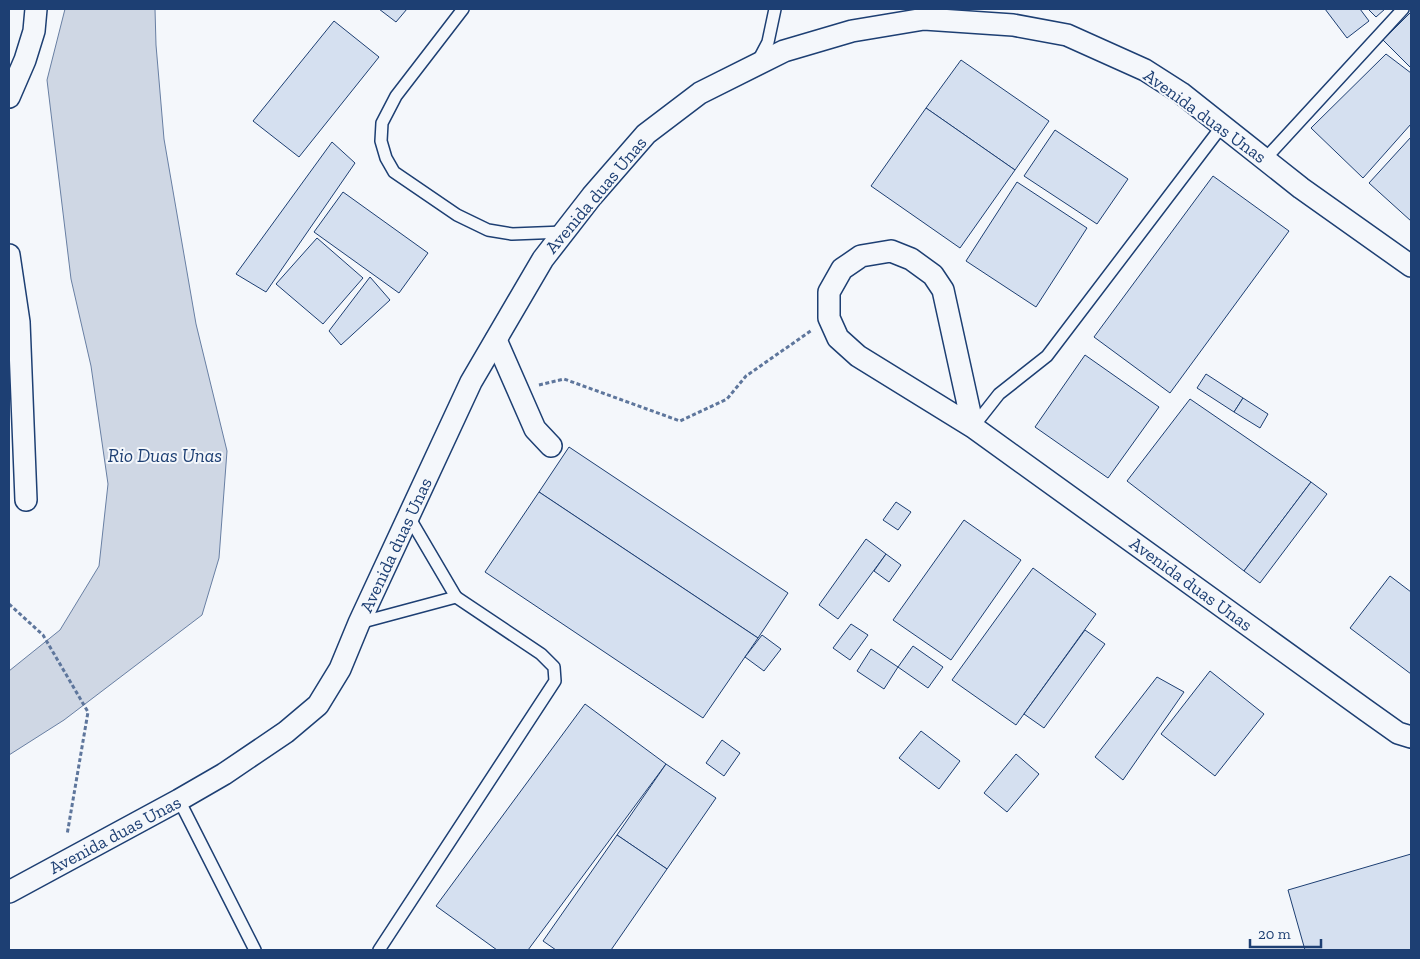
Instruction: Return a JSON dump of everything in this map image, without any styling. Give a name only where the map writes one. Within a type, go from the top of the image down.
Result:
[{"type":"street","points":[[9,97],[25,60],[34,31],[36,9]]},
{"type":"street","name":"Avenida duas Unas","points":[[9,892],[179,800],[232,769],[286,732],[318,705],[340,669],[471,382],[543,259],[592,196],[646,134],[700,93],[784,52],[852,30],[924,19],[1013,25],[1067,35],[1145,70],[1181,93],[1301,188],[1411,266]]},
{"type":"street","points":[[829,318],[829,292],[842,269],[861,256],[891,251],[912,259],[934,275],[943,290],[973,427]]},
{"type":"street","points":[[9,255],[19,322],[26,500]]},
{"type":"street","name":"Avenida duas Unas","points":[[829,318],[838,338],[858,356],[973,427],[1398,733],[1411,737]]},
{"type":"street","points":[[496,340],[535,428],[551,446]]},
{"type":"lane","points":[[463,9],[396,96],[382,123],[381,141],[386,158],[394,172],[457,215],[488,230],[512,234],[564,232]]},
{"type":"lane","points":[[756,65],[768,42],[775,9]]},
{"type":"lane","points":[[1265,159],[1403,9]]},
{"type":"lane","points":[[973,427],[998,394],[1047,356],[1222,126]]},
{"type":"lane","points":[[379,950],[555,681],[554,667],[542,654],[456,597],[409,517]]},
{"type":"lane","points":[[359,624],[456,597]]},
{"type":"lane","points":[[179,800],[254,950]]},
{"type":"path","points":[[517,390],[564,379],[680,421],[727,399],[746,376],[829,318]]},
{"type":"path","points":[[9,604],[44,635],[88,712],[62,863]]},
{"type":"water","name":"Rio Duas Unas","points":[[65,9],[155,9],[164,139],[196,324],[227,451],[219,558],[202,615],[64,720],[9,755],[9,671],[60,630],[99,566],[108,484],[91,366],[71,279],[47,80]]},
{"type":"building","points":[[379,9],[407,9],[396,22]]},
{"type":"building","points":[[1325,9],[1360,9],[1369,21],[1347,38]]},
{"type":"building","points":[[1368,9],[1385,9],[1376,17]]},
{"type":"building","points":[[1411,12],[1411,68],[1383,40]]},
{"type":"building","points":[[334,21],[379,57],[299,157],[253,121]]},
{"type":"building","points":[[1386,54],[1411,73],[1411,124],[1363,178],[1311,128]]},
{"type":"building","points":[[961,60],[1049,121],[1015,170],[926,108]]},
{"type":"building","points":[[926,108],[1015,170],[960,248],[871,186]]},
{"type":"building","points":[[1055,130],[1128,179],[1097,224],[1024,176]]},
{"type":"building","points":[[1411,137],[1411,221],[1369,183]]},
{"type":"building","points":[[332,142],[355,163],[266,292],[236,274]]},
{"type":"building","points":[[1213,176],[1289,231],[1170,393],[1094,337]]},
{"type":"building","points":[[1017,182],[1087,228],[1036,307],[966,261]]},
{"type":"building","points":[[343,192],[428,253],[399,293],[314,232]]},
{"type":"building","points":[[317,238],[363,278],[323,324],[276,284]]},
{"type":"building","points":[[370,277],[390,300],[341,345],[329,331]]},
{"type":"building","points":[[1085,355],[1159,407],[1108,478],[1035,427]]},
{"type":"building","points":[[1206,374],[1243,398],[1234,412],[1197,388]]},
{"type":"building","points":[[1243,398],[1268,414],[1260,428],[1234,412]]},
{"type":"building","points":[[1190,399],[1311,482],[1244,571],[1127,481]]},
{"type":"building","points":[[569,447],[788,593],[758,638],[539,492]]},
{"type":"building","points":[[1311,482],[1327,494],[1260,583],[1244,571]]},
{"type":"building","points":[[539,492],[758,638],[703,718],[485,572]]},
{"type":"building","points":[[896,502],[911,512],[898,530],[883,520]]},
{"type":"building","points":[[964,520],[1021,560],[951,660],[893,620]]},
{"type":"building","points":[[866,539],[886,554],[838,619],[819,605]]},
{"type":"building","points":[[886,554],[901,565],[889,582],[874,571]]},
{"type":"building","points":[[1033,568],[1096,614],[1016,725],[952,680]]},
{"type":"building","points":[[1390,576],[1411,592],[1411,674],[1350,628]]},
{"type":"building","points":[[851,624],[868,635],[850,660],[833,648]]},
{"type":"building","points":[[1085,630],[1105,644],[1044,728],[1024,714]]},
{"type":"building","points":[[762,635],[781,649],[764,671],[745,657]]},
{"type":"building","points":[[913,646],[943,667],[928,688],[898,667]]},
{"type":"building","points":[[871,649],[898,667],[884,689],[857,671]]},
{"type":"building","points":[[1210,671],[1264,714],[1215,776],[1161,734]]},
{"type":"building","points":[[1157,677],[1184,692],[1123,780],[1095,757]]},
{"type":"building","points":[[585,704],[666,764],[528,950],[497,950],[436,906]]},
{"type":"building","points":[[921,731],[960,761],[939,789],[899,758]]},
{"type":"building","points":[[722,740],[740,753],[724,776],[706,763]]},
{"type":"building","points":[[1016,754],[1039,774],[1007,812],[984,793]]},
{"type":"building","points":[[666,764],[716,798],[667,869],[617,835]]},
{"type":"building","points":[[617,835],[667,869],[611,950],[556,950],[543,941]]},
{"type":"building","points":[[1411,854],[1411,950],[1305,950],[1288,890]]}]
